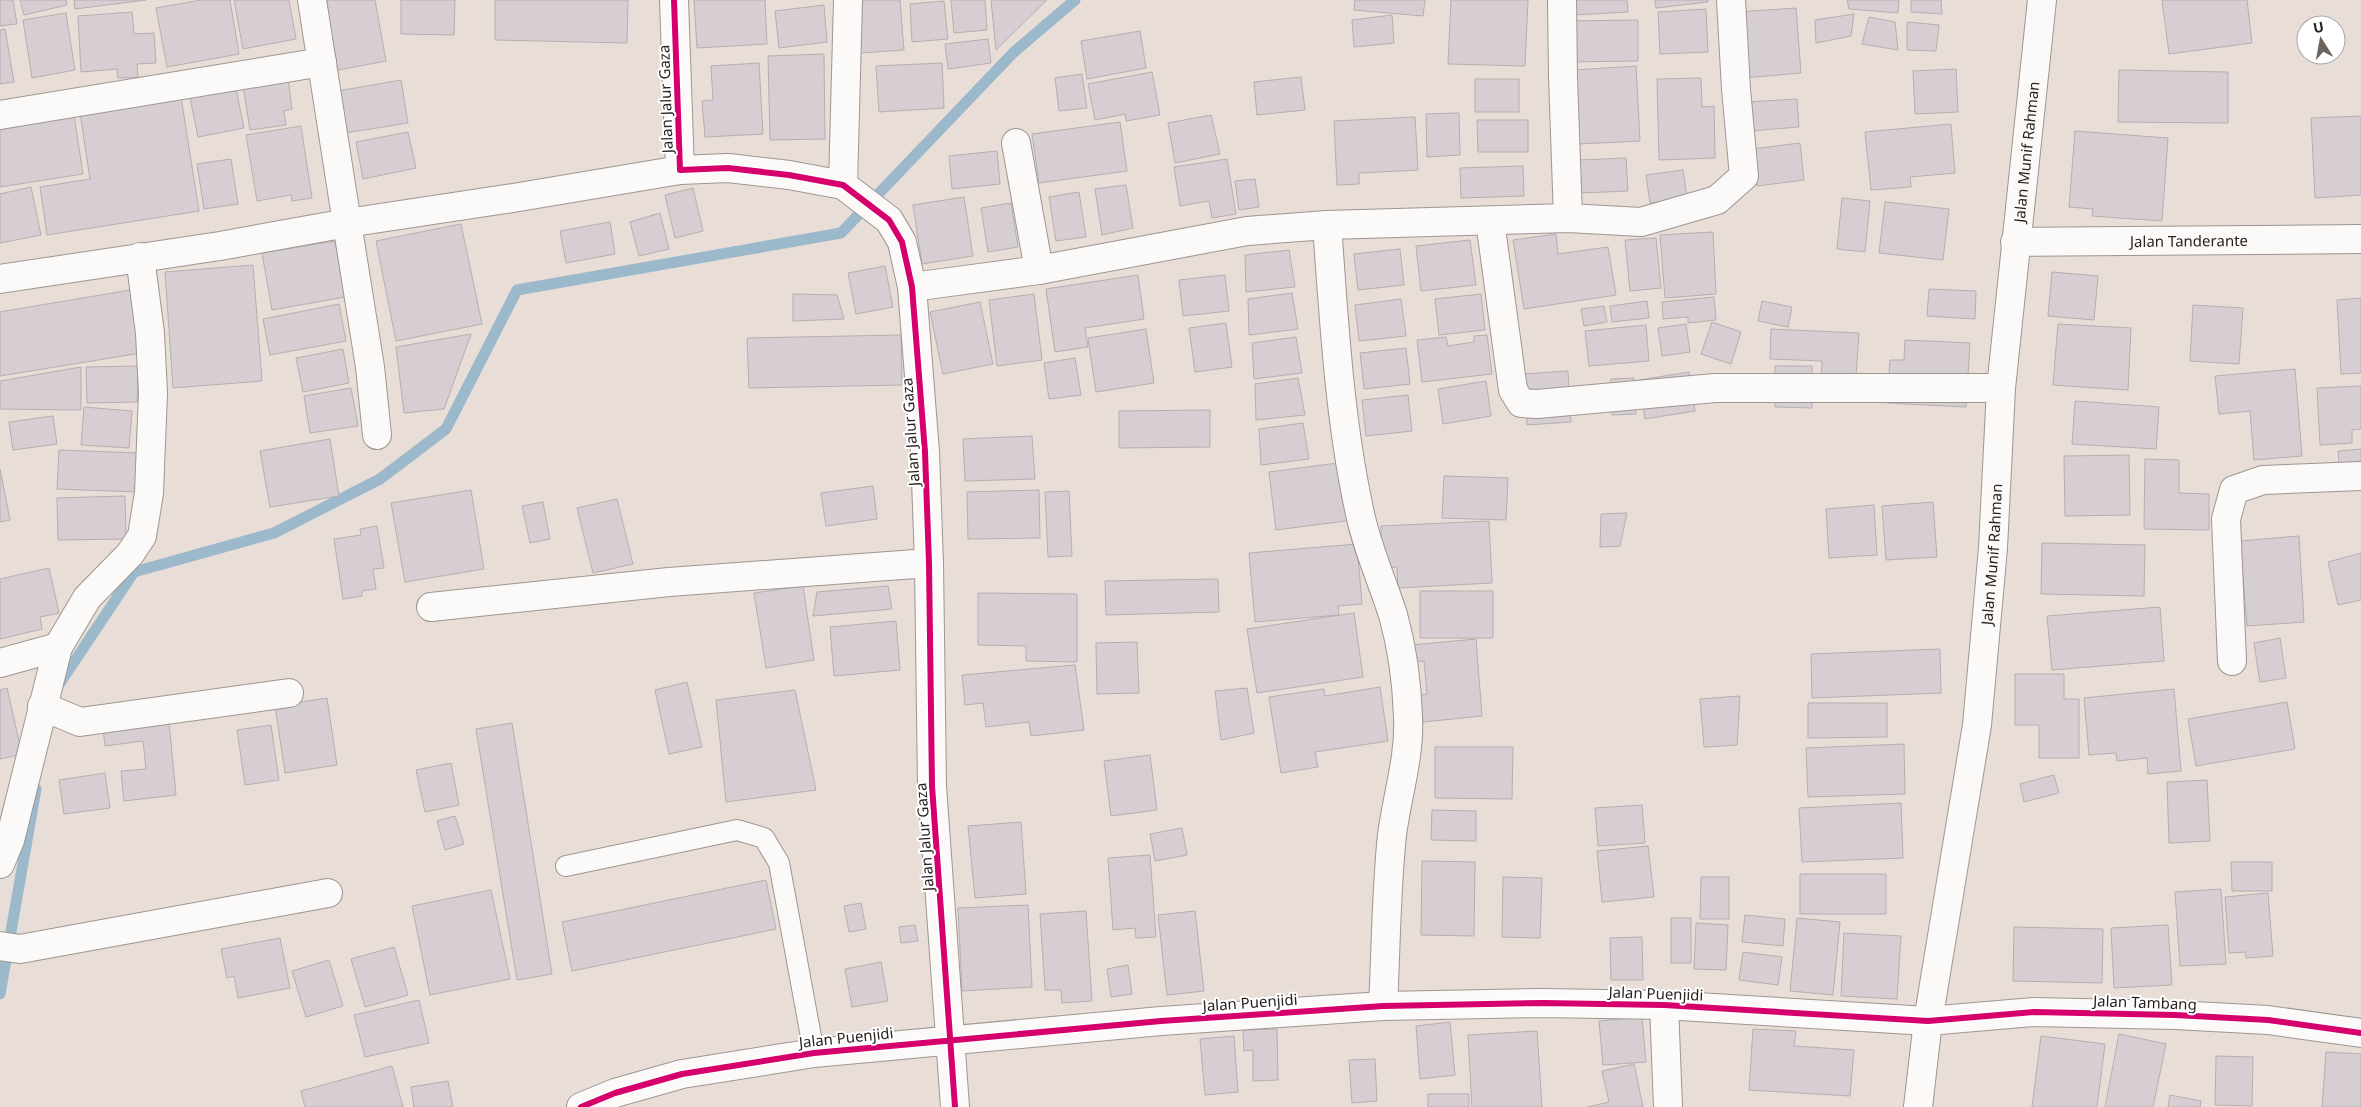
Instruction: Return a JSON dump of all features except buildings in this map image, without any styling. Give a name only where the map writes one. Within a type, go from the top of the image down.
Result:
[{"type":"street","points":[[312,0],[370,367],[377,435]]},
{"type":"street","name":"Jalan Jalur Gaza","points":[[674,0],[680,170],[728,168],[789,175],[852,192],[889,220],[902,242],[912,287],[925,452],[929,563],[932,786],[955,1107]]},
{"type":"street","points":[[848,0],[852,192]]},
{"type":"street","points":[[1562,0],[1568,218]]},
{"type":"street","points":[[912,287],[1040,270],[1247,231],[1327,225],[1568,218],[1641,222],[1717,200],[1744,176],[1736,89],[1731,0]]},
{"type":"street","name":"Jalan Munif Rahman","points":[[1918,1107],[1928,1021],[1977,725],[1993,548],[2001,388],[2042,0]]},
{"type":"street","points":[[0,115],[322,62]]},
{"type":"street","points":[[1016,144],[1040,270]]},
{"type":"street","points":[[0,279],[220,246],[346,223],[680,170]]},
{"type":"street","points":[[1490,221],[1513,390],[1521,402],[1537,404],[1715,388],[2001,388]]},
{"type":"street","points":[[1327,225],[1344,420],[1359,510],[1394,623],[1406,687],[1409,719],[1406,757],[1395,813],[1389,865],[1383,1006]]},
{"type":"street","name":"Jalan Tanderante","points":[[2015,242],[2361,239]]},
{"type":"street","points":[[3,849],[58,713],[58,647],[87,598],[130,554],[142,536],[149,493],[153,393],[150,333],[140,257]]},
{"type":"street","points":[[2232,661],[2226,519],[2234,490],[2263,480],[2361,476]]},
{"type":"street","points":[[431,607],[668,582],[929,563]]},
{"type":"street","points":[[0,663],[58,647]]},
{"type":"street","points":[[58,713],[113,719],[289,693]]},
{"type":"street","points":[[10,948],[328,893]]},
{"type":"street","name":"Jalan Puenjidi","points":[[581,1107],[615,1093],[682,1074],[814,1052],[1170,1020],[1383,1006],[1543,1002],[1664,1005],[1928,1021]]},
{"type":"street","points":[[1664,1005],[1668,1107]]},
{"type":"street","name":"Jalan Tambang","points":[[1928,1021],[2034,1012],[2175,1015],[2268,1020],[2361,1033]]},
{"type":"lane","points":[[566,866],[737,830],[764,838],[779,863],[814,1052]]},
{"type":"waterway","points":[[58,686],[134,572],[274,533],[380,479],[446,429],[517,290],[841,233],[1014,52],[1075,0]]},
{"type":"waterway","points":[[0,994],[36,789]]},
{"type":"cycle path","points":[[674,0],[680,170],[728,168],[789,175],[843,185],[889,220],[902,242],[912,287],[925,452],[929,563],[932,786],[955,1107]]},
{"type":"cycle path","points":[[581,1107],[615,1093],[682,1074],[814,1053],[1161,1021],[1383,1006],[1543,1003],[1664,1005],[1928,1021],[2034,1012],[2175,1015],[2268,1020],[2361,1033]]}]
